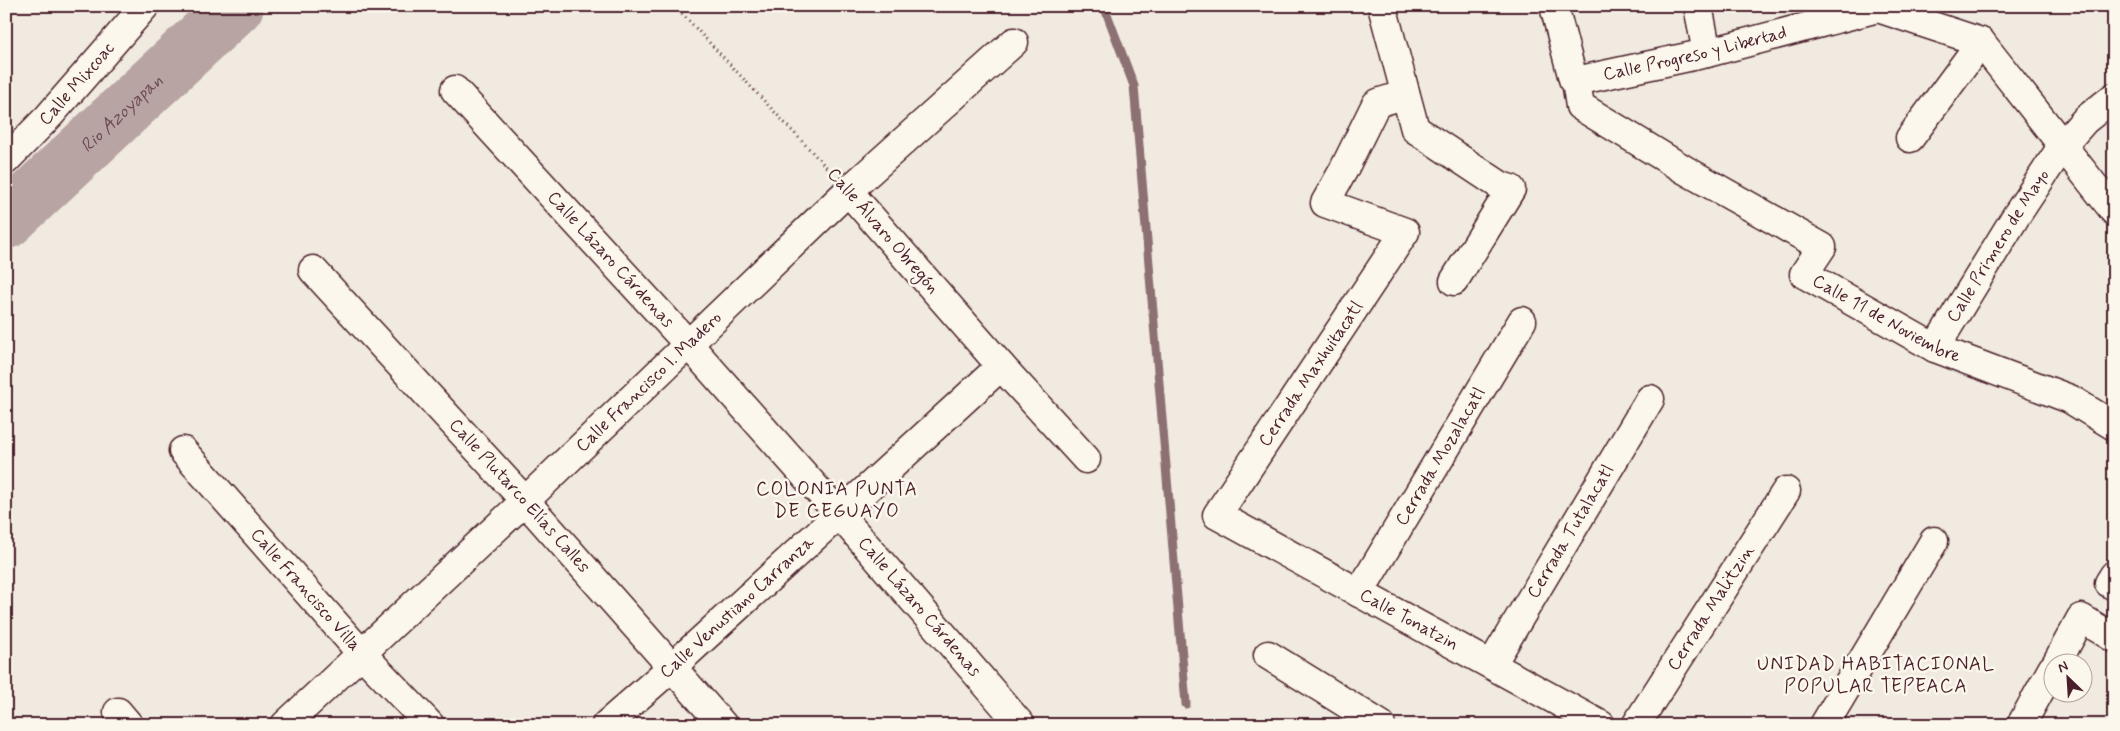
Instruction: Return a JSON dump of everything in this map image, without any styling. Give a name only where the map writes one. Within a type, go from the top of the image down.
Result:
[{"type":"street","name":"Calle Mixcoac","points":[[6,160],[49,116],[144,6]]},
{"type":"street","points":[[1382,6],[1415,129],[1501,186],[1511,189],[1454,281]]},
{"type":"street","points":[[1554,6],[1573,78],[1576,80]]},
{"type":"street","points":[[1698,6],[1706,53]]},
{"type":"street","name":"Calle Progreso y Libertad","points":[[1576,80],[1706,53],[1881,7],[1981,42]]},
{"type":"street","name":"Calle Francisco I. Madero","points":[[285,725],[525,501],[848,191],[1014,42]]},
{"type":"street","points":[[1910,138],[1981,42],[2114,211]]},
{"type":"street","name":"Calle 11 de Noviembre","points":[[1576,80],[1580,106],[1685,170],[1822,247],[1804,274],[1935,348],[2070,399],[2114,426]]},
{"type":"street","name":"Calle Lázaro Cárdenas","points":[[455,90],[689,344],[1021,725]]},
{"type":"street","name":"Cerrada Maxhuitacatl","points":[[1216,515],[1405,232],[1325,203],[1376,104],[1383,100],[1395,100],[1405,93]]},
{"type":"street","name":"Calle Primero de Mayo","points":[[1935,348],[2016,216],[2063,146],[2085,120],[2114,97]]},
{"type":"street","name":"Calle Álvaro Obregón","points":[[848,191],[1001,366],[1086,459]]},
{"type":"street","name":"Calle Plutarco Elías Calles","points":[[313,270],[525,501],[723,725]]},
{"type":"street","name":"Cerrada Mozalacatl","points":[[1359,593],[1522,321]]},
{"type":"street","name":"Calle Venustiano Carranza","points":[[606,725],[671,668],[1001,366]]},
{"type":"street","name":"Cerrada Tutalacatl","points":[[1492,664],[1650,399]]},
{"type":"street","name":"Calle Francisco Villa","points":[[183,451],[362,654],[430,725]]},
{"type":"street","name":"Cerrada Malitzin","points":[[1636,725],[1786,491]]},
{"type":"street","name":"Calle Tonatzin","points":[[1216,515],[1601,725]]},
{"type":"street","points":[[1824,725],[1934,541]]},
{"type":"street","points":[[2062,654],[2082,618],[2114,638]]},
{"type":"street","points":[[1268,655],[1381,725]]},
{"type":"street","points":[[2021,725],[2042,687]]},
{"type":"path","name":"Calle Álvaro Obregón","points":[[676,6],[848,191]]},
{"type":"waterway","name":"Rio Azoyapan","points":[[6,221],[236,6]]},
{"type":"waterway","points":[[1104,6],[1134,86],[1186,704]]},
{"type":"district","name":"COLONIA PUNTA DE CEGUAYO","points":[[837,500]]},
{"type":"district","name":"UNIDAD HABITACIONAL POPULAR TEPEACA","points":[[1876,675]]}]
